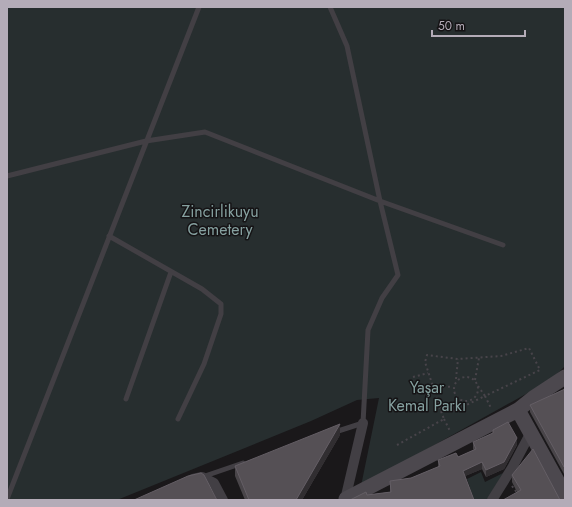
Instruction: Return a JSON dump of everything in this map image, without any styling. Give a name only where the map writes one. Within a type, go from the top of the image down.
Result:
[{"type":"main road","points":[[346,500],[518,410],[533,398],[565,377]]},
{"type":"main road","points":[[518,410],[565,495]]},
{"type":"street","points":[[346,500],[363,423]]},
{"type":"street","points":[[492,500],[531,432]]},
{"type":"street","points":[[183,481],[202,477],[214,483],[223,500]]},
{"type":"lane","points":[[7,499],[199,7]]},
{"type":"lane","points":[[326,435],[363,423],[368,330],[382,298],[398,275],[380,201],[347,46],[330,7]]},
{"type":"lane","points":[[7,176],[146,141],[204,132],[380,201],[503,245]]},
{"type":"lane","points":[[109,236],[202,289],[220,304],[222,314],[204,364],[178,419]]},
{"type":"lane","points":[[126,399],[171,272]]},
{"type":"lane","points":[[202,477],[246,462]]},
{"type":"path","points":[[439,405],[452,412],[540,370],[529,348],[501,356],[458,359],[427,355],[425,362],[428,373],[444,420],[450,432]]},
{"type":"path","points":[[475,380],[479,357]]},
{"type":"path","points":[[458,359],[456,380],[453,387],[454,394],[459,399],[466,401],[473,399],[477,394],[478,386]]},
{"type":"path","points":[[413,377],[428,373]]},
{"type":"path","points":[[456,380],[462,376],[469,376],[475,380],[498,420]]},
{"type":"path","points":[[433,386],[453,387]]},
{"type":"path","points":[[397,445],[444,420]]},
{"type":"path","points":[[506,477],[521,499]]},
{"type":"green space","name":"Zincirlikuyu Cemetery","points":[[7,7],[565,7],[565,366],[551,380],[361,486],[379,398],[357,400],[311,421],[117,500],[7,500]]},
{"type":"green space","points":[[481,472],[485,482],[503,473],[487,500],[474,500],[467,479]]},
{"type":"building","points":[[565,389],[565,467],[564,467],[530,405]]},
{"type":"building","points":[[508,422],[517,438],[504,462],[486,470],[482,462],[463,471],[474,500],[350,500],[366,492],[367,495],[391,492],[390,481],[411,478],[440,466],[438,460],[456,453],[458,457],[476,449],[473,442],[493,433],[493,430]]},
{"type":"building","points":[[340,424],[296,500],[249,500],[235,466]]},
{"type":"building","points":[[533,449],[560,500],[503,500],[521,490],[512,475]]},
{"type":"building","points":[[201,473],[204,475],[217,500],[134,500],[188,476]]},
{"type":"park label","name":"Yaşar Kemal Parkı","points":[[427,396]]}]
